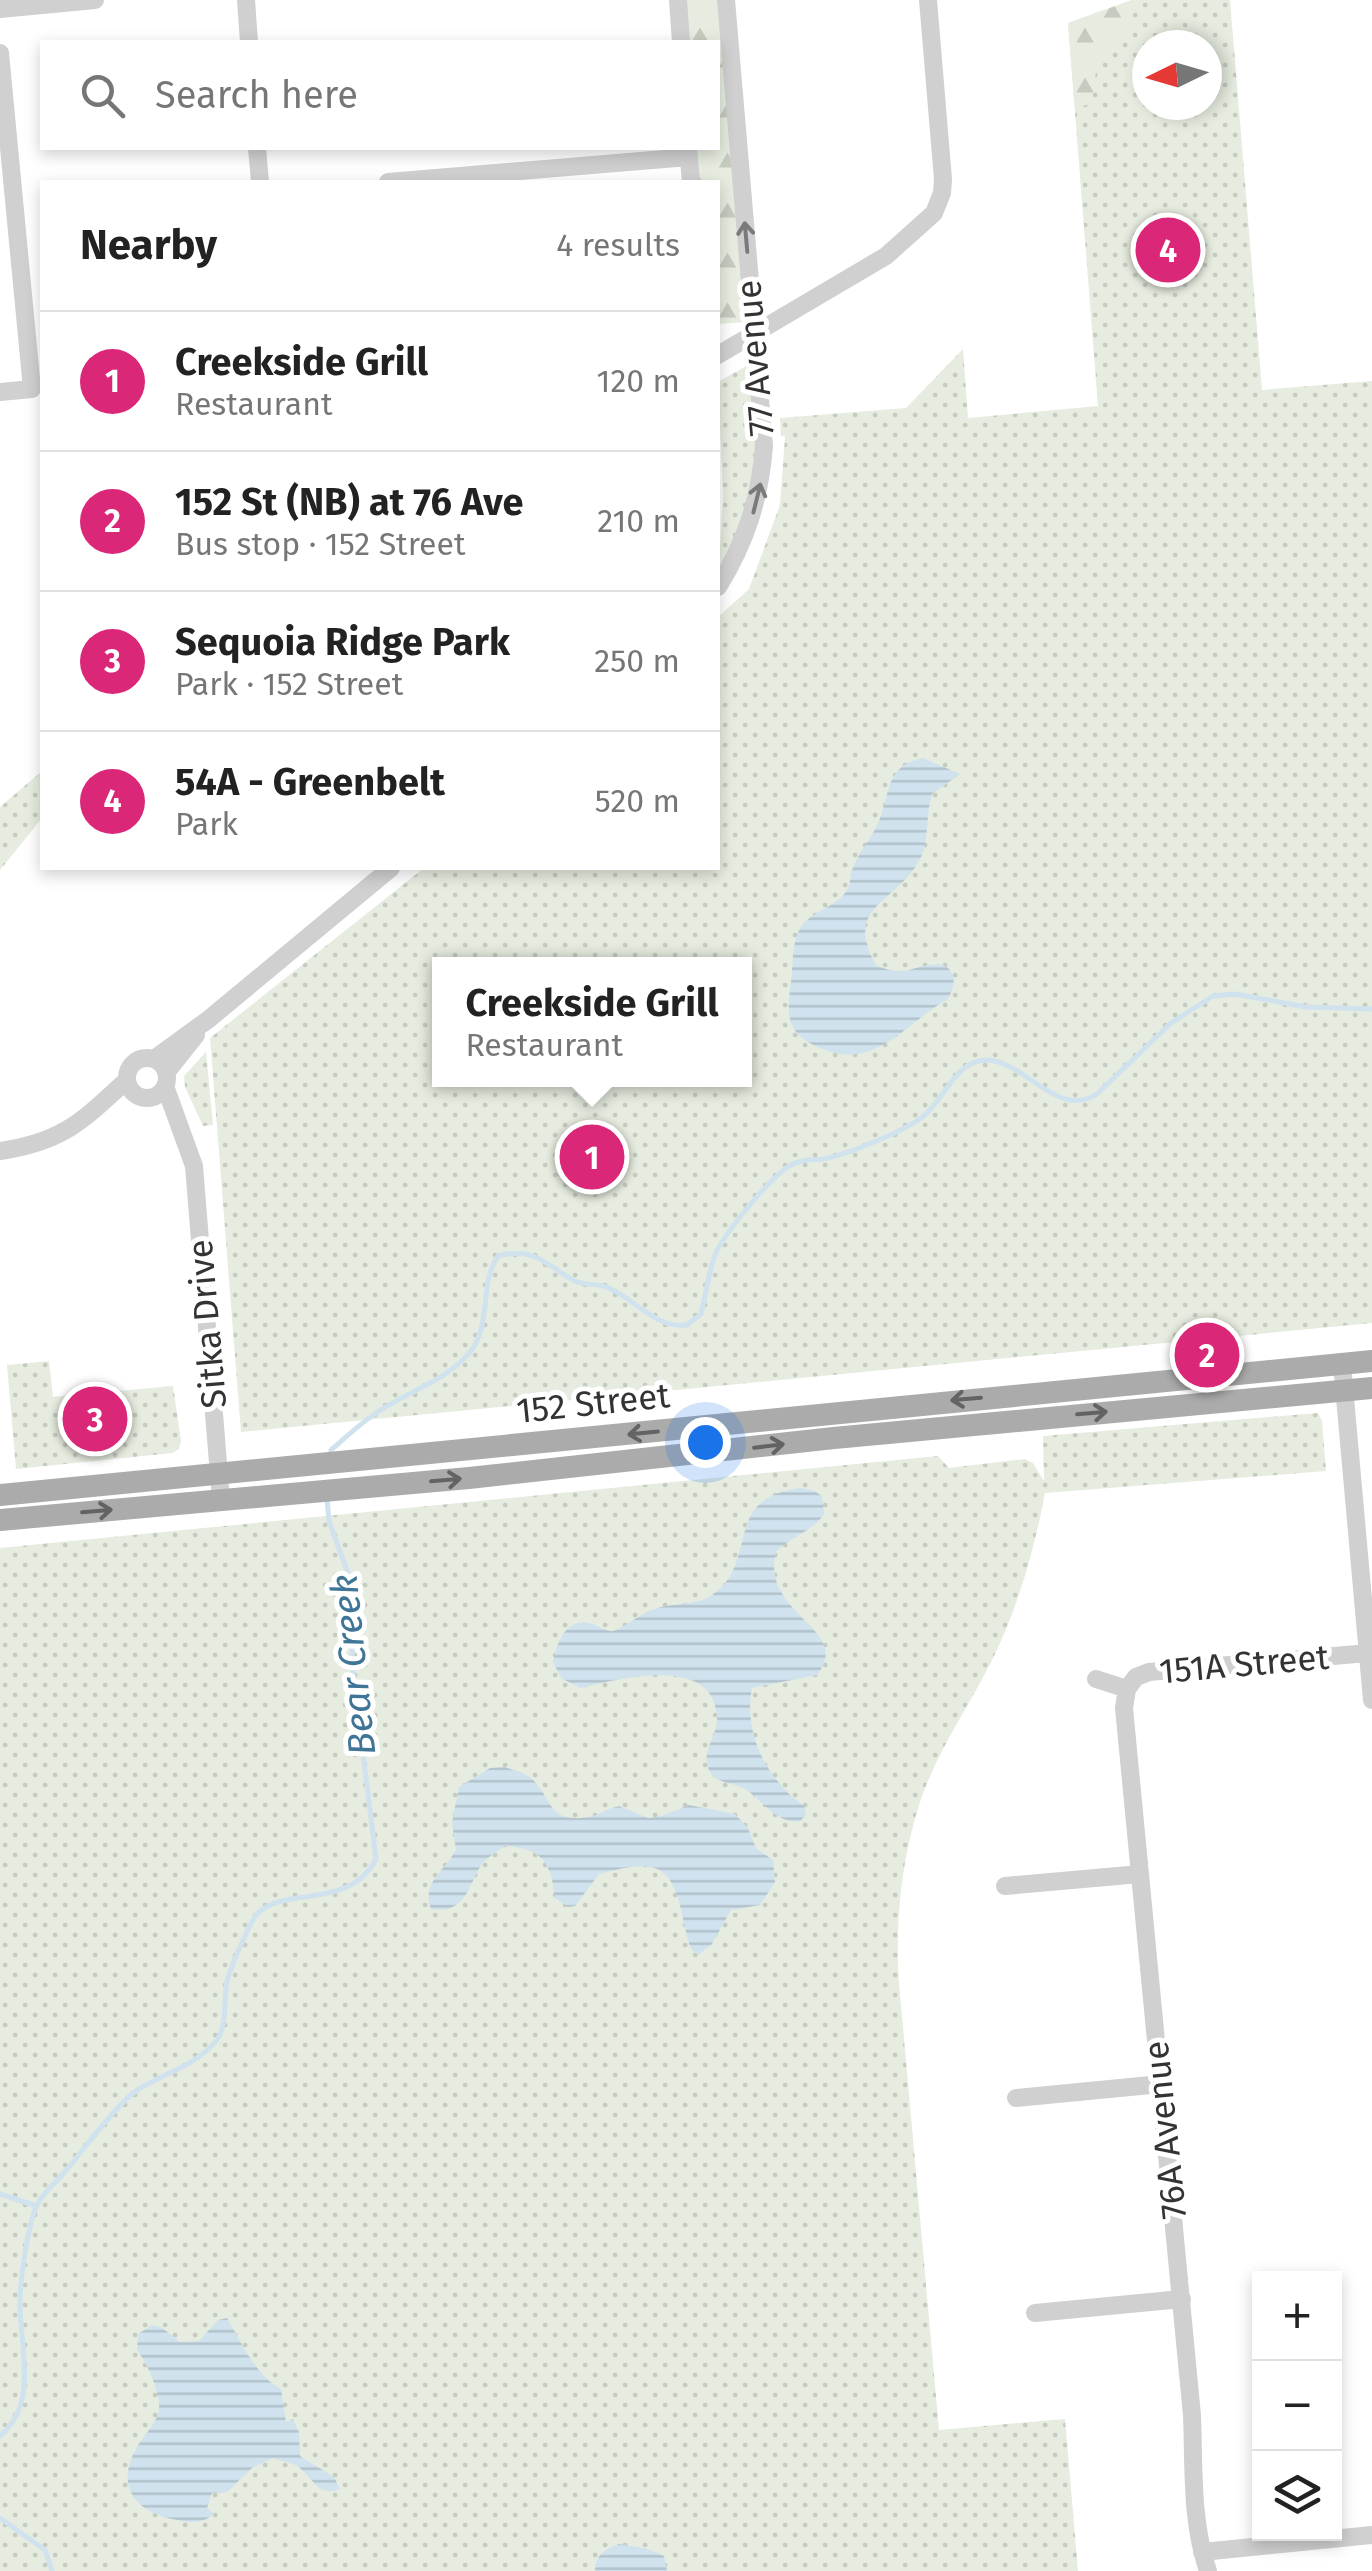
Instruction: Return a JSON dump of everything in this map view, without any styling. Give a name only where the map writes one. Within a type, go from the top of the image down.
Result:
[{"type":"main road","name":"152 Street","points":[[0,1495],[1372,1361]]},
{"type":"main road","name":"152 Street","points":[[0,1520],[1372,1388]]},
{"type":"street","points":[[0,9],[95,0]]},
{"type":"street","points":[[246,0],[249,40]]},
{"type":"street","points":[[678,0],[681,40]]},
{"type":"street","name":"77 Avenue","points":[[720,582],[748,528],[762,476],[764,446],[726,0]]},
{"type":"street","points":[[720,354],[880,260],[929,220],[937,207],[943,180],[928,0]]},
{"type":"street","points":[[0,53],[32,389],[0,392]]},
{"type":"street","points":[[257,150],[260,180]]},
{"type":"street","points":[[408,180],[689,152],[691,180]]},
{"type":"street","points":[[0,1151],[43,1144],[150,1082],[210,1019],[389,870]]},
{"type":"street","name":"Sitka Drive","points":[[150,1082],[189,1148],[194,1166],[222,1500]]},
{"type":"street","points":[[1342,1364],[1372,1700]]},
{"type":"street","name":"151A Street","points":[[1127,1688],[1136,1677],[1149,1672],[1369,1654]]},
{"type":"street","points":[[1096,1678],[1127,1688]]},
{"type":"street","name":"76A Avenue","points":[[1127,1688],[1124,1708],[1182,2299],[1202,2552],[1208,2571]]},
{"type":"street","points":[[1005,1886],[1140,1874]]},
{"type":"street","points":[[1016,2098],[1161,2084]]},
{"type":"street","points":[[1035,2312],[1182,2299]]},
{"type":"street","points":[[1202,2552],[1372,2535]]},
{"type":"green space","points":[[683,0],[719,0],[745,322],[720,324],[720,180],[699,180],[696,150],[720,150],[720,40],[687,40]]},
{"type":"green space","points":[[1132,0],[1230,0],[1262,390],[1372,381],[1372,1323],[241,1432],[210,1038],[421,870],[720,870],[720,615],[749,589],[780,505],[785,436],[781,436],[780,418],[906,408],[963,349],[968,418],[1098,406],[1068,23]]},
{"type":"green space","points":[[1140,0],[1127,28],[1097,62],[1092,103],[1075,109],[1068,23]]},
{"type":"green space","points":[[750,364],[757,447],[749,505],[720,574],[723,496],[720,381]]},
{"type":"green space","points":[[40,773],[40,820],[0,870],[0,807]]},
{"type":"green space","points":[[206,1052],[213,1125],[203,1126],[184,1076]]},
{"type":"green space","points":[[49,1361],[53,1397],[173,1386],[179,1449],[172,1453],[16,1469],[7,1365]]},
{"type":"green space","points":[[1318,1413],[1326,1471],[1045,1493],[1010,1620],[935,1765],[908,1846],[899,1914],[899,1983],[939,2430],[1065,2419],[1078,2571],[0,2571],[0,1548],[938,1456],[949,1468],[1025,1459],[1033,1463],[1044,1481],[1043,1436]]},
{"type":"water","points":[[923,758],[960,774],[932,794],[922,855],[908,877],[875,908],[865,931],[877,966],[901,971],[944,966],[953,976],[952,990],[948,999],[878,1048],[846,1055],[828,1051],[801,1037],[790,1020],[796,937],[806,921],[844,894],[855,862],[879,821],[894,777],[909,762]]},
{"type":"water","points":[[800,1488],[822,1496],[824,1514],[776,1552],[775,1574],[781,1592],[824,1645],[825,1659],[817,1675],[752,1688],[750,1705],[755,1739],[769,1769],[804,1806],[806,1815],[799,1822],[777,1816],[743,1788],[712,1775],[707,1757],[717,1718],[712,1698],[700,1685],[662,1675],[580,1688],[561,1678],[553,1662],[560,1640],[574,1624],[589,1623],[613,1631],[654,1609],[696,1602],[714,1594],[728,1580],[750,1517],[760,1504],[776,1494]]},
{"type":"water","points":[[504,1767],[530,1777],[553,1809],[565,1817],[589,1817],[619,1806],[648,1818],[689,1805],[735,1814],[748,1828],[756,1848],[773,1860],[775,1882],[760,1905],[731,1910],[712,1944],[698,1955],[689,1943],[669,1879],[650,1867],[599,1874],[575,1906],[568,1907],[555,1898],[551,1875],[543,1860],[528,1850],[505,1846],[482,1864],[458,1904],[431,1909],[429,1891],[456,1850],[452,1822],[459,1787],[490,1768]]},
{"type":"water","points":[[227,2318],[256,2367],[281,2389],[286,2422],[293,2419],[299,2432],[300,2456],[334,2477],[340,2489],[321,2489],[297,2466],[272,2458],[252,2468],[227,2492],[212,2493],[207,2508],[214,2514],[210,2517],[192,2522],[163,2517],[141,2505],[129,2487],[130,2463],[159,2408],[152,2378],[137,2350],[138,2334],[152,2325],[180,2342],[199,2341],[218,2320]]},
{"type":"water","points":[[619,2544],[664,2556],[667,2571],[595,2571],[602,2553]]},
{"type":"waterway","name":"Bear Creek","points":[[330,1458],[331,1450],[366,1420],[439,1378],[470,1352],[481,1329],[489,1279],[498,1256],[530,1255],[576,1281],[609,1288],[666,1323],[687,1325],[701,1314],[720,1246],[774,1179],[797,1162],[845,1153],[912,1124],[929,1111],[958,1074],[976,1062],[1001,1063],[1055,1095],[1083,1100],[1097,1094],[1171,1023],[1213,996],[1235,994],[1306,1007],[1372,1009]]},
{"type":"waterway","name":"Bear Creek","points":[[0,2436],[12,2423],[23,2393],[21,2284],[31,2224],[40,2199],[125,2100],[143,2086],[197,2058],[216,2041],[224,2021],[229,1976],[257,1914],[284,1900],[334,1892],[350,1885],[376,1859],[352,1665],[353,1587],[329,1521],[327,1499]]},
{"type":"waterway","points":[[0,2194],[37,2206]]},
{"type":"waterway","points":[[0,2518],[45,2550],[52,2571]]},
{"type":"place","name":"54A - Greenbelt","points":[[1168,250]]},
{"type":"place","name":"Creekside Grill","points":[[592,1157]]},
{"type":"place","name":"152 St (NB) at 76 Ave","points":[[1207,1355]]},
{"type":"place","name":"Sequoia Ridge Park","points":[[95,1419]]}]
